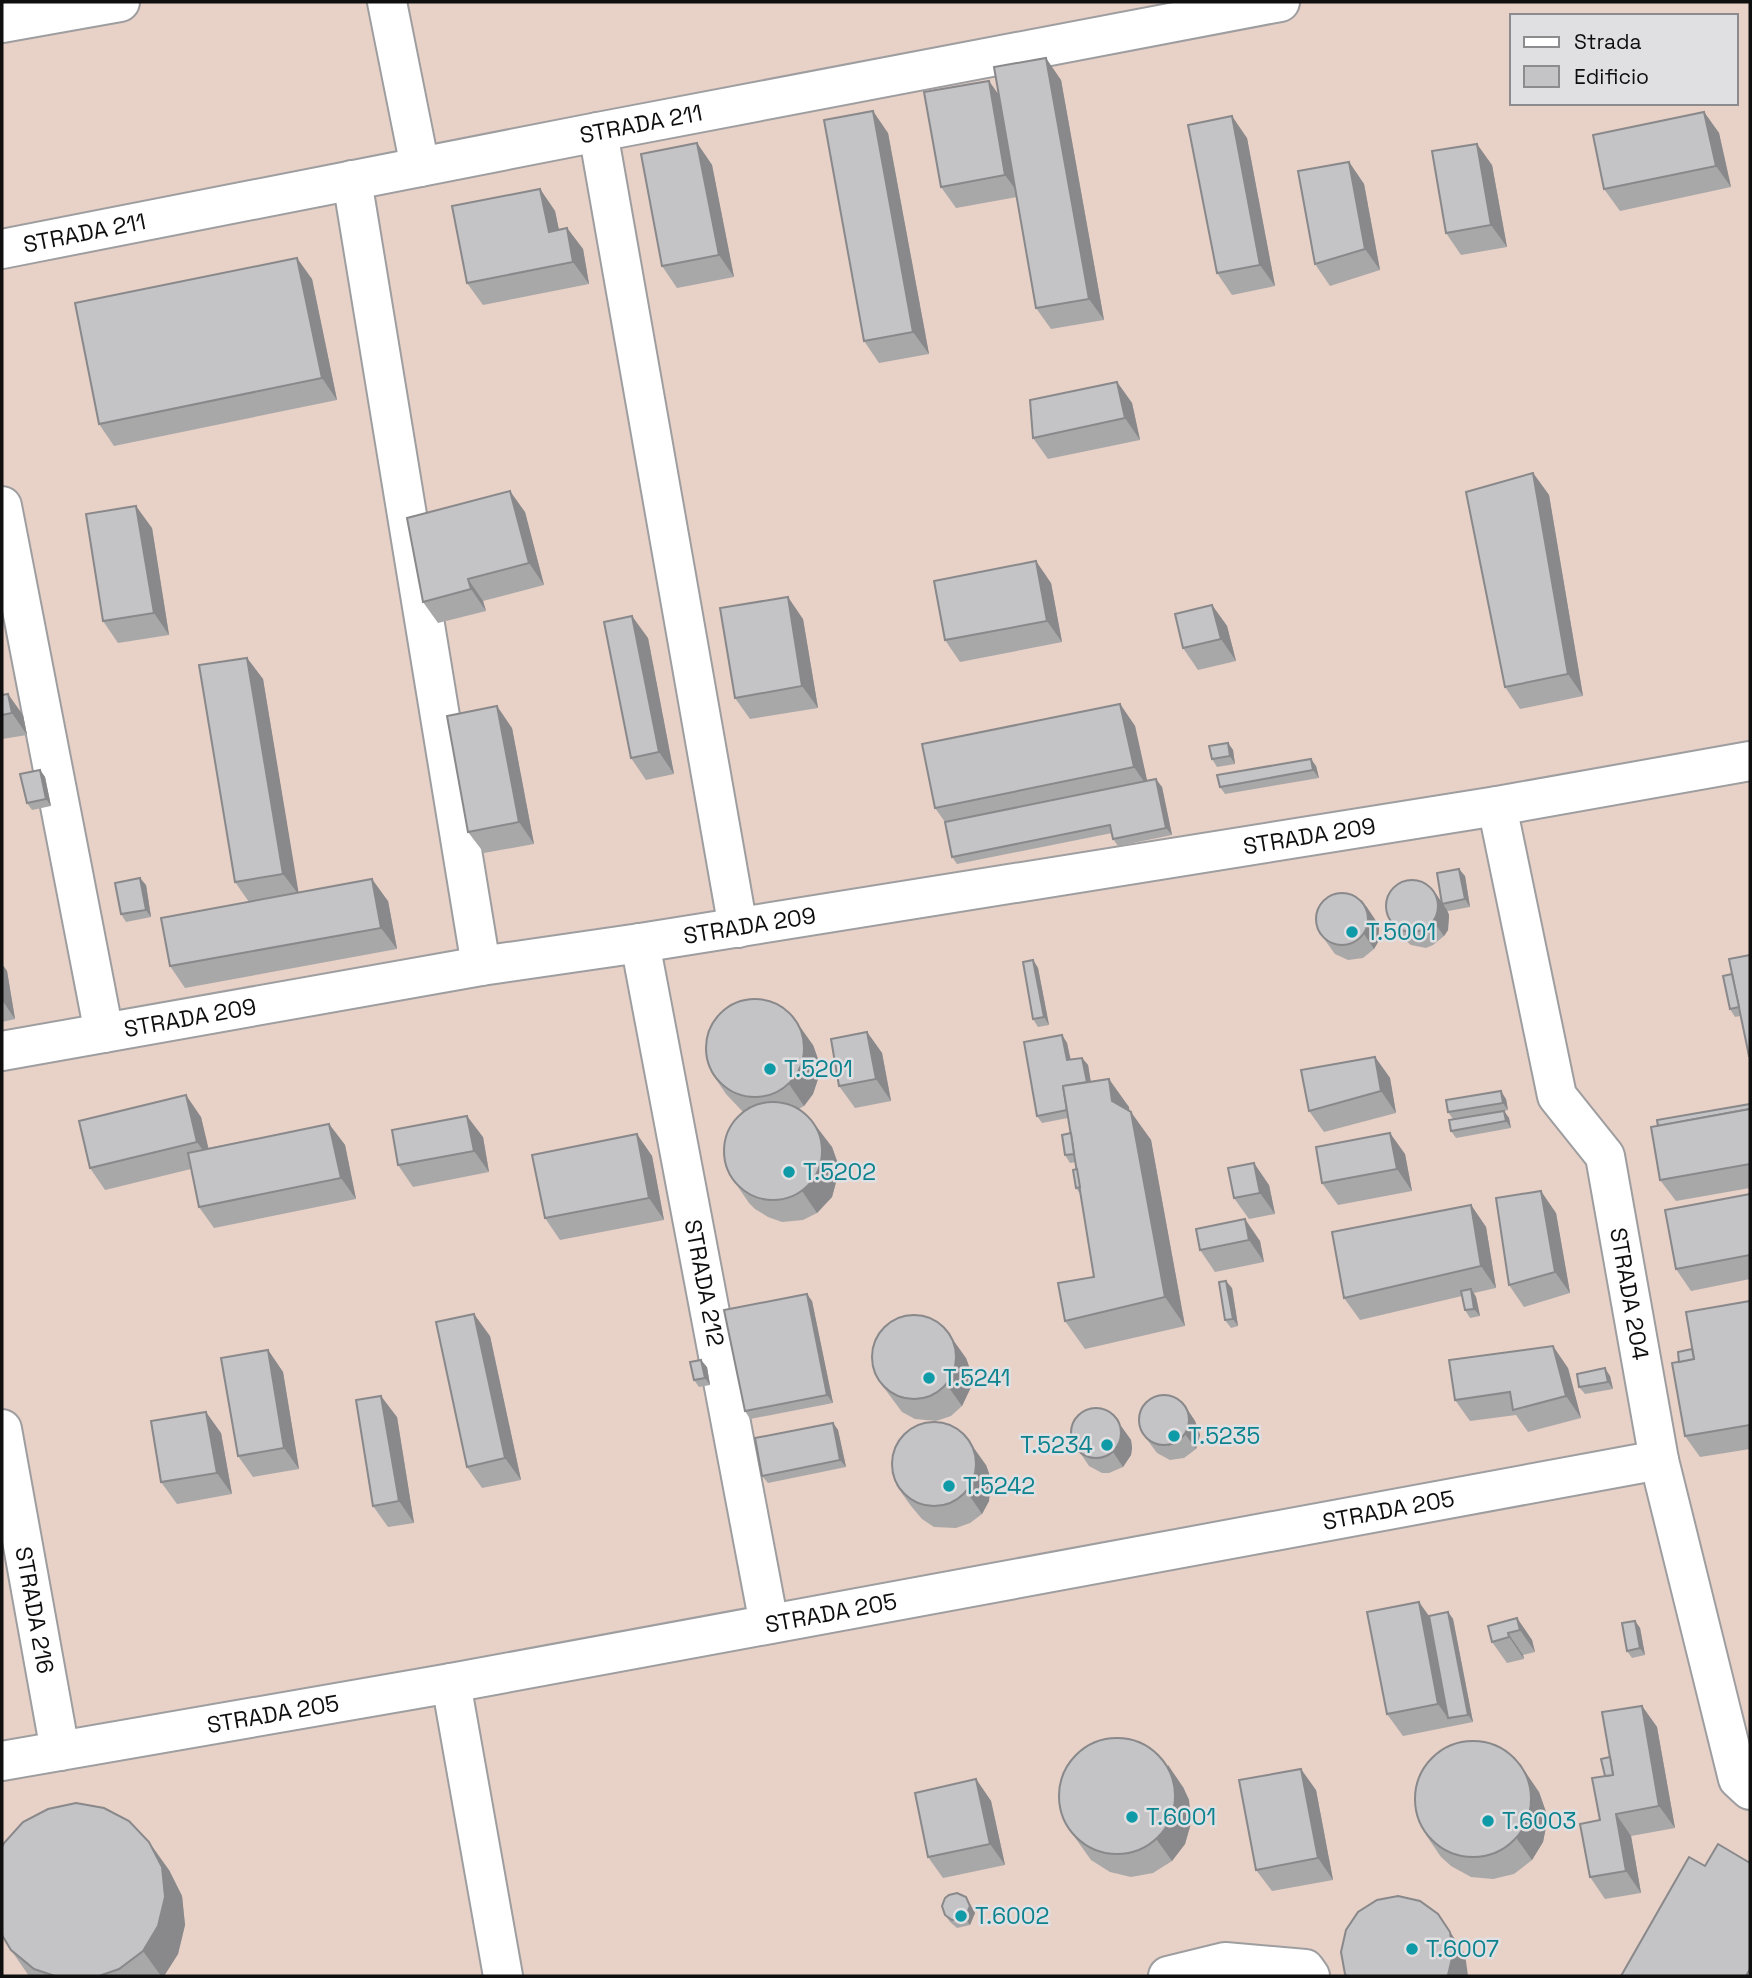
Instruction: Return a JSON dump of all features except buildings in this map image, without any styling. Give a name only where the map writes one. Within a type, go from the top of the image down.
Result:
[{"type":"lane","points":[[2,23],[120,2]]},
{"type":"lane","points":[[387,2],[420,167]]},
{"type":"lane","name":"STRADA 211","points":[[2,249],[1280,2]]},
{"type":"lane","points":[[598,132],[738,928]]},
{"type":"lane","points":[[352,180],[481,966]]},
{"type":"lane","points":[[2,506],[104,1033]]},
{"type":"lane","name":"STRADA 209","points":[[2,1051],[481,966],[738,928],[1497,806],[1750,761]]},
{"type":"lane","name":"STRADA 204","points":[[1497,806],[1557,1096],[1605,1156],[1659,1460],[1738,1779],[1750,1790]]},
{"type":"lane","name":"STRADA 212","points":[[640,943],[769,1624]]},
{"type":"lane","name":"STRADA 216","points":[[2,1429],[60,1751]]},
{"type":"lane","name":"STRADA 205","points":[[2,1761],[451,1683],[1659,1460]]},
{"type":"lane","points":[[451,1683],[503,1976]]},
{"type":"lane","points":[[1168,1976],[1226,1962],[1305,1969],[1310,1976]]},
{"type":"shaded area","points":[[2,2],[1750,2],[1750,1976],[2,1976]]},
{"type":"place","name":"T.5001","points":[[1352,932]]},
{"type":"place","name":"T.5201","points":[[770,1069]]},
{"type":"place","name":"T.5202","points":[[789,1172]]},
{"type":"place","name":"T.5241","points":[[929,1378]]},
{"type":"place","name":"T.5235","points":[[1174,1436]]},
{"type":"place","name":"T.5234","points":[[1107,1445]]},
{"type":"place","name":"T.5242","points":[[949,1486]]},
{"type":"place","name":"T.6001","points":[[1132,1817]]},
{"type":"place","name":"T.6003","points":[[1488,1821]]},
{"type":"place","name":"T.6002","points":[[961,1916]]},
{"type":"place","name":"T.6007","points":[[1412,1949]]}]
